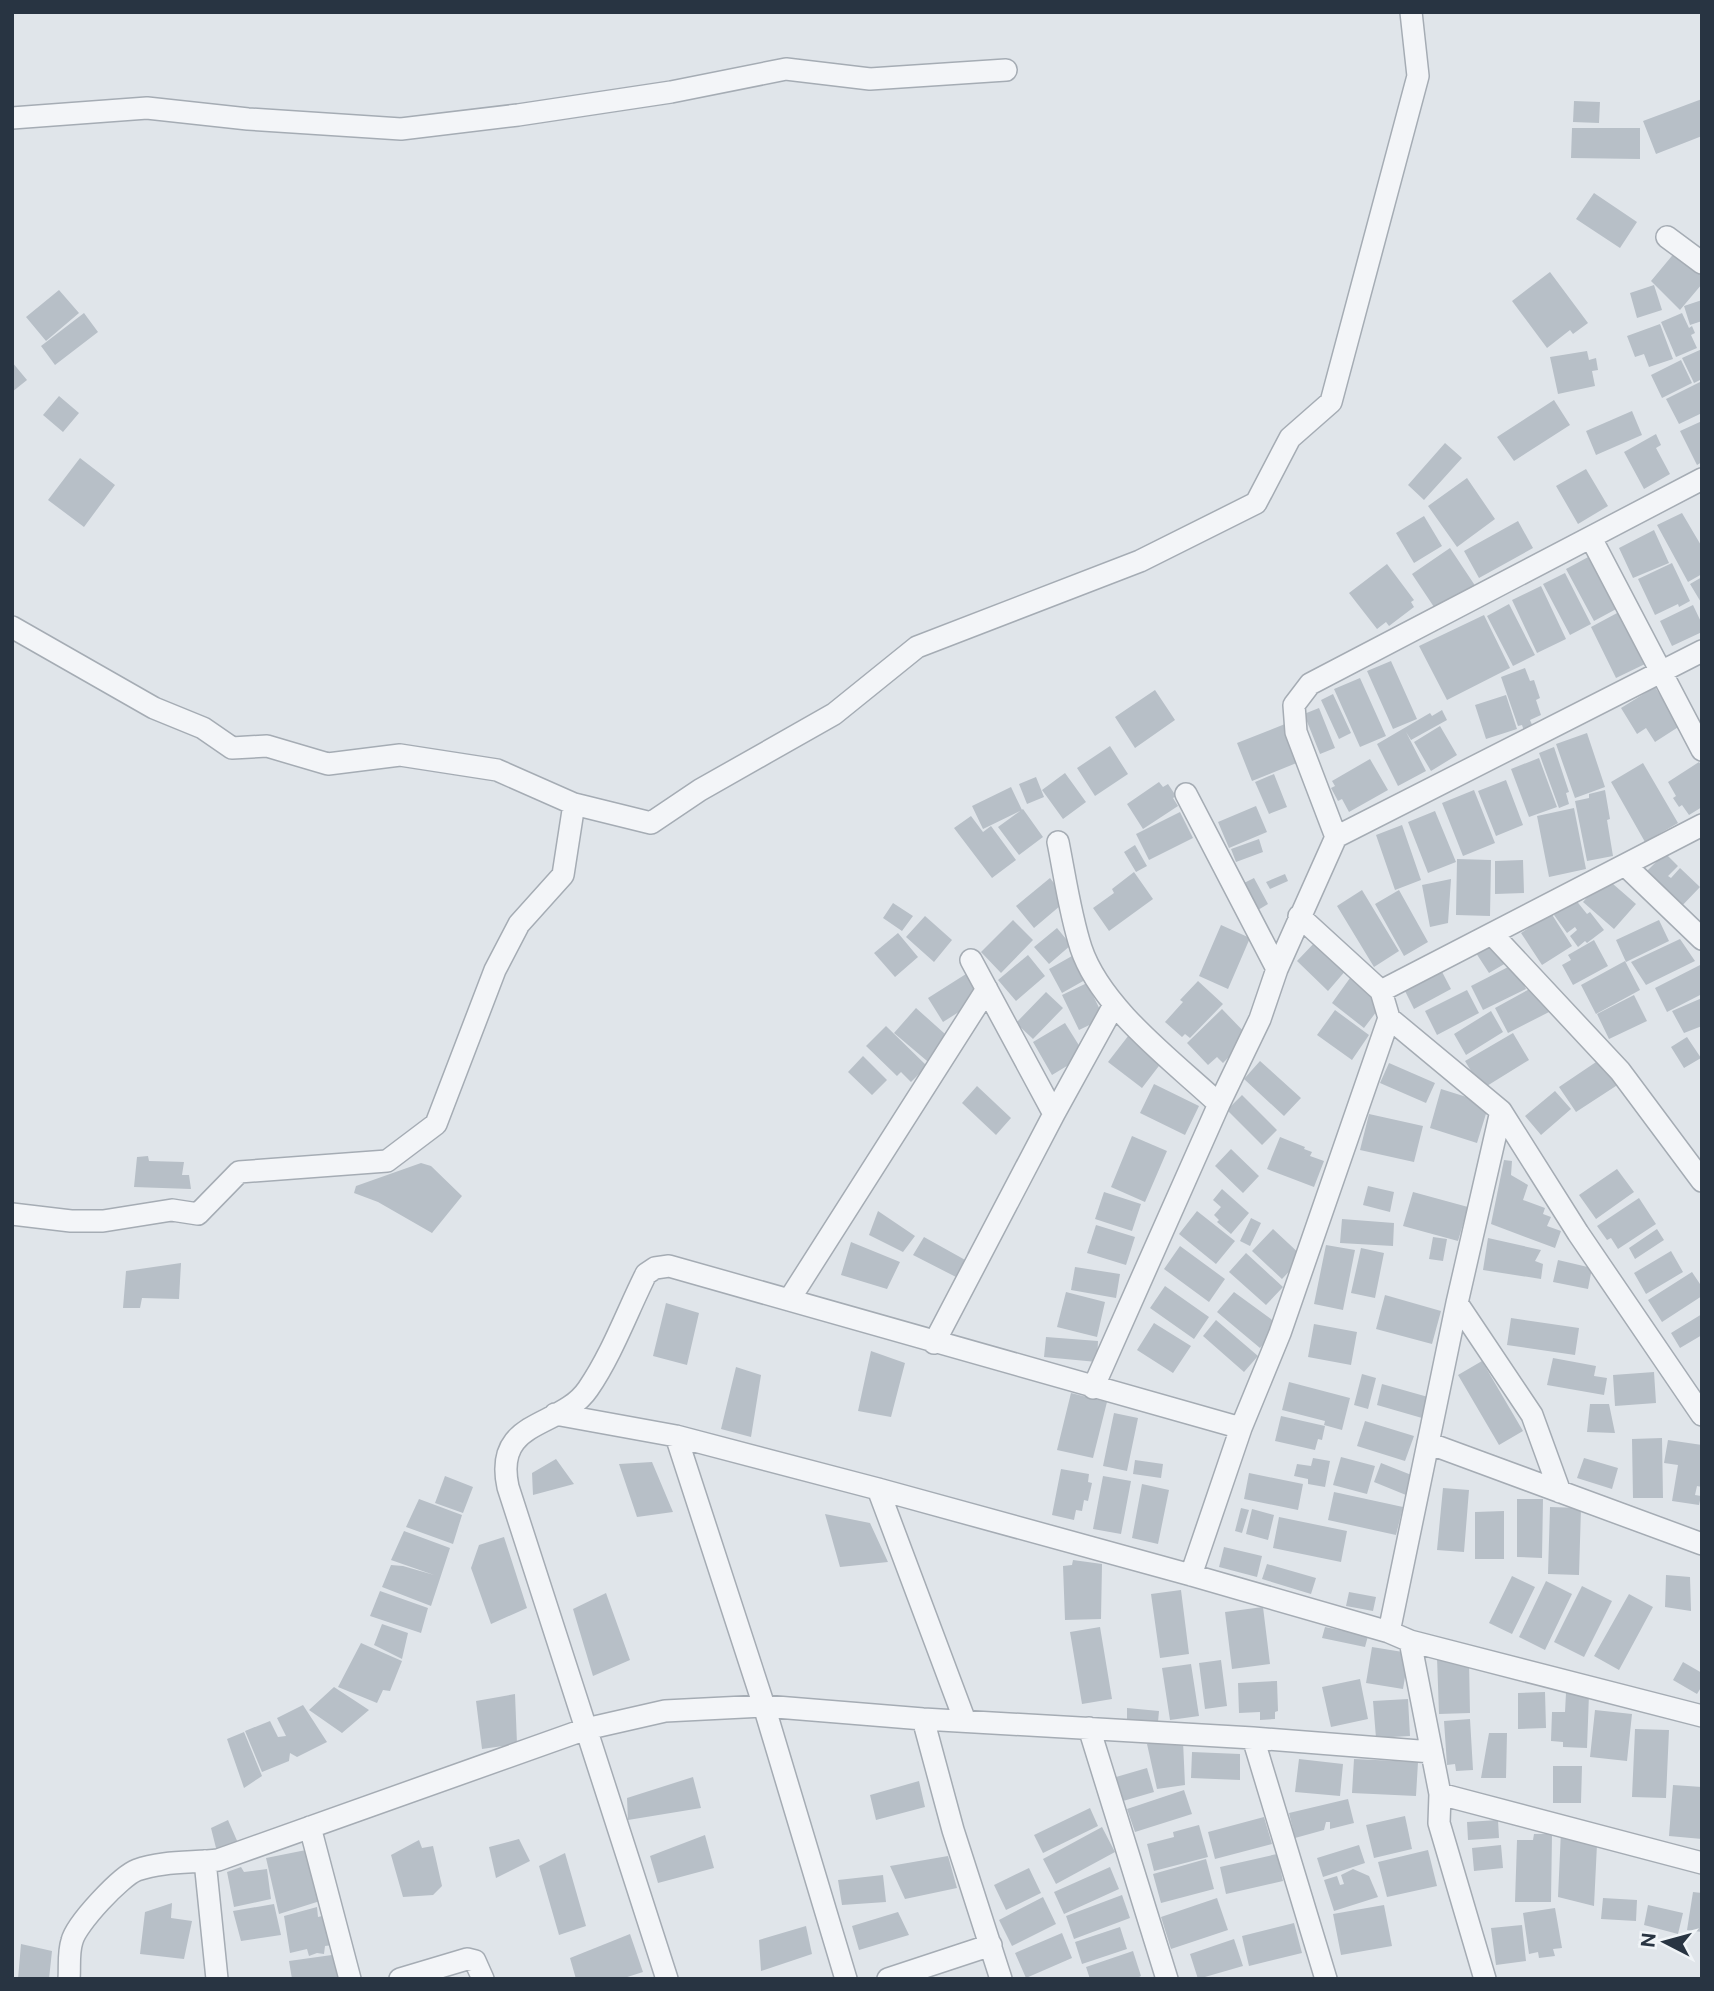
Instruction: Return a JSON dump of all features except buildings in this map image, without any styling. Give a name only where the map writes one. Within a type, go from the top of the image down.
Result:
[{"type":"street","points":[[12,627],[154,708],[203,728],[232,748],[267,746],[328,764],[400,755],[497,770],[574,804],[651,823],[699,790],[834,714],[917,647],[1140,561],[1256,503],[1290,438],[1331,402],[1418,76],[1411,12]]},
{"type":"street","points":[[12,118],[147,108],[401,129],[517,116],[671,92],[786,69],[870,79],[1006,70]]},
{"type":"street","points":[[1668,237],[1702,263]]},
{"type":"street","points":[[1336,837],[1296,733],[1294,705],[1310,684],[1702,479]]},
{"type":"street","points":[[1591,538],[1702,750]]},
{"type":"street","points":[[1093,1388],[1219,1104],[1260,1019],[1299,916],[1336,837],[1702,652]]},
{"type":"street","points":[[1186,794],[1277,969]]},
{"type":"street","points":[[12,1214],[71,1222],[103,1221],[172,1210],[198,1214],[239,1172],[387,1161],[436,1124],[491,981],[513,935],[519,924],[563,875],[574,804]]},
{"type":"street","points":[[1381,991],[1702,825]]},
{"type":"street","points":[[1058,842],[1082,948],[1100,986],[1114,1005],[1219,1104]]},
{"type":"street","points":[[1626,866],[1702,939]]},
{"type":"street","points":[[1299,916],[1381,991],[1390,1018],[1502,1111],[1577,1233],[1702,1415]]},
{"type":"street","points":[[1492,934],[1620,1071],[1702,1181]]},
{"type":"street","points":[[971,960],[1054,1114]]},
{"type":"street","points":[[789,1300],[987,989]]},
{"type":"street","points":[[934,1343],[1114,1005]]},
{"type":"street","points":[[1191,1575],[1241,1428],[1280,1333],[1390,1018]]},
{"type":"street","points":[[1389,1632],[1457,1303],[1502,1111]]},
{"type":"street","points":[[667,1979],[504,1468],[509,1452],[522,1434],[572,1404],[586,1392],[646,1274],[655,1268],[669,1266],[1241,1428]]},
{"type":"street","points":[[1457,1303],[1532,1415],[1560,1492]]},
{"type":"street","points":[[555,1413],[676,1436],[878,1489],[1191,1575],[1389,1632],[1410,1641],[1702,1716]]},
{"type":"street","points":[[676,1436],[764,1706],[846,1979]]},
{"type":"street","points":[[1428,1443],[1702,1544]]},
{"type":"street","points":[[878,1489],[965,1721]]},
{"type":"street","points":[[1410,1641],[1440,1794],[1439,1823],[1485,1979]]},
{"type":"street","points":[[69,1979],[71,1941],[76,1930],[109,1893],[134,1871],[153,1866],[218,1860],[586,1729],[665,1711],[764,1706],[1432,1752]]},
{"type":"street","points":[[923,1719],[953,1830],[1002,1979]]},
{"type":"street","points":[[1089,1728],[1167,1979]]},
{"type":"street","points":[[1253,1738],[1326,1979]]},
{"type":"street","points":[[1440,1794],[1702,1863]]},
{"type":"street","points":[[310,1827],[350,1979]]},
{"type":"street","points":[[205,1861],[217,1979]]},
{"type":"street","points":[[888,1979],[991,1945]]},
{"type":"street","points":[[400,1979],[467,1959],[475,1961],[483,1979]]}]
